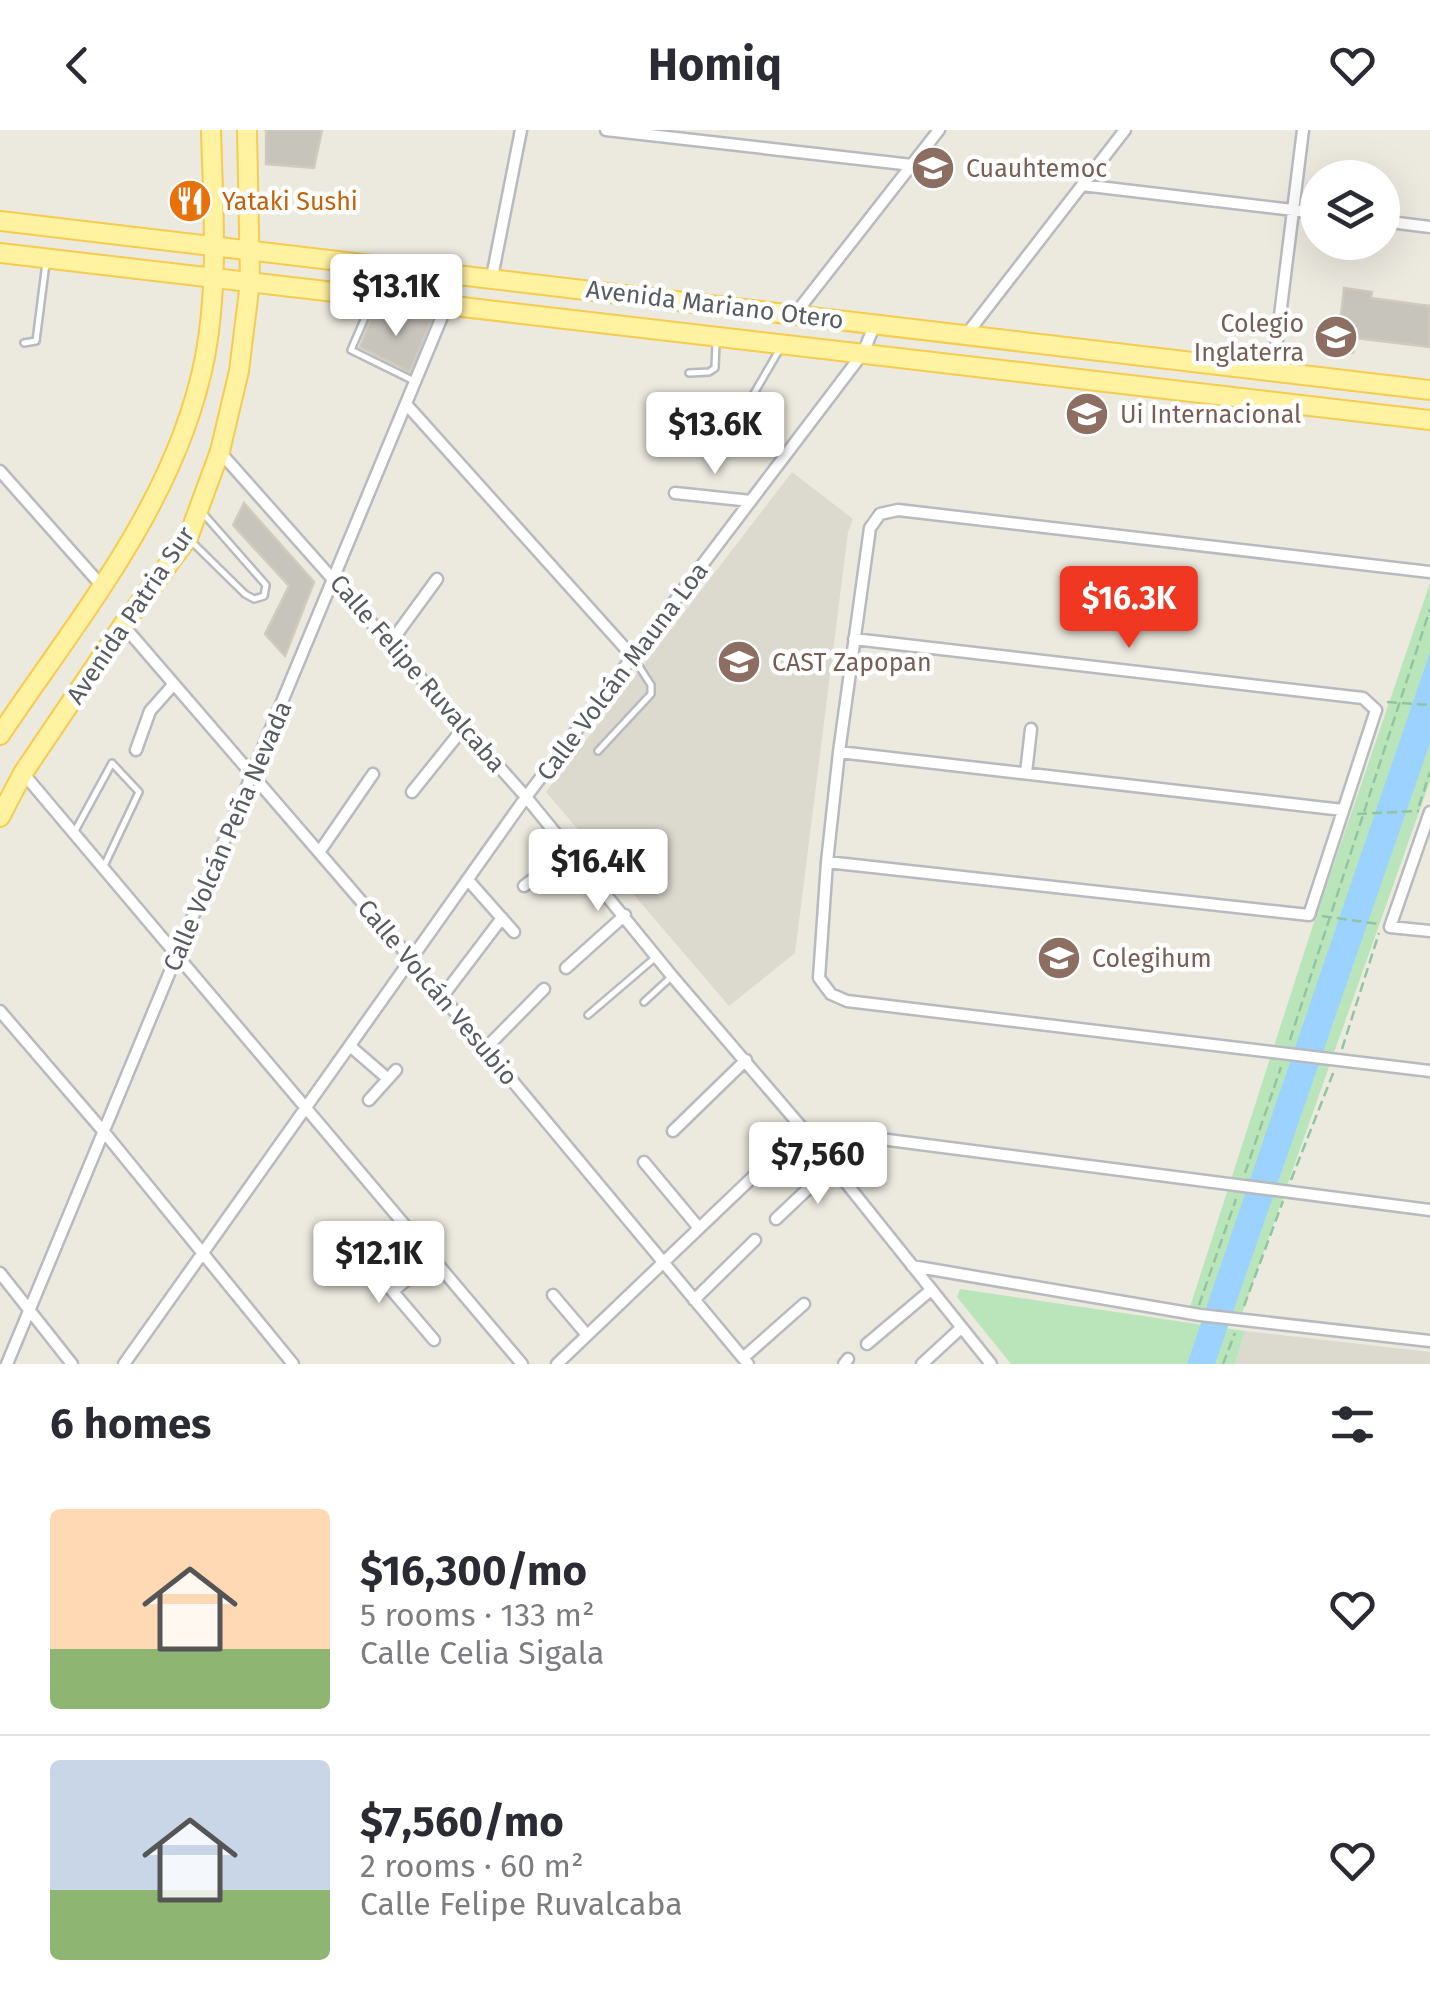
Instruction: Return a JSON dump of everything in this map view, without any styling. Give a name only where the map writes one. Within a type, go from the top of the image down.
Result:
[{"type":"main road","name":"Avenida Patria Sur","points":[[0,735],[150,511],[185,428],[204,358],[214,278],[211,130]]},
{"type":"main road","name":"Avenida Patria Sur","points":[[0,818],[23,773],[123,624],[188,538],[220,451],[239,372],[250,282],[246,130]]},
{"type":"main road","name":"Avenida Mariano Otero","points":[[0,221],[1430,390]]},
{"type":"main road","name":"Avenida Mariano Otero","points":[[0,253],[1430,420]]},
{"type":"street","points":[[492,277],[521,130]]},
{"type":"street","points":[[606,130],[912,165]]},
{"type":"street","points":[[795,314],[940,130]]},
{"type":"street","points":[[966,335],[1125,130]]},
{"type":"street","points":[[1273,372],[1303,130]]},
{"type":"street","points":[[1082,185],[1300,211]]},
{"type":"street","points":[[1400,223],[1430,226]]},
{"type":"street","name":"Calle Volcán Peña Nevada","points":[[7,1364],[446,307]]},
{"type":"street","name":"Calle Volcán Mauna Loa","points":[[124,1364],[526,797],[863,353],[875,322]]},
{"type":"street","points":[[406,404],[633,656]]},
{"type":"street","name":"Calle Felipe Ruvalcaba","points":[[220,451],[571,850],[803,1129],[990,1364]]},
{"type":"street","points":[[0,471],[100,585]]},
{"type":"street","points":[[675,493],[750,501]]},
{"type":"street","points":[[1430,572],[898,510],[880,514],[870,528],[839,752],[819,978],[830,994],[846,1001],[1430,1072]]},
{"type":"street","points":[[391,642],[438,580]]},
{"type":"street","name":"Calle Volcán Vesubio","points":[[123,624],[411,959],[746,1361]]},
{"type":"street","points":[[827,862],[1308,915],[1376,710],[1364,698],[854,638]]},
{"type":"street","points":[[136,750],[150,711],[173,685]]},
{"type":"street","points":[[412,792],[464,726]]},
{"type":"street","points":[[1026,773],[1032,729]]},
{"type":"street","points":[[839,752],[1344,810]]},
{"type":"street","points":[[23,773],[522,1364]]},
{"type":"street","points":[[320,852],[373,774]]},
{"type":"street","points":[[1429,817],[1390,926],[1430,932]]},
{"type":"street","points":[[524,886],[571,850]]},
{"type":"street","points":[[468,880],[514,932]]},
{"type":"street","points":[[566,968],[625,915]]},
{"type":"street","points":[[442,997],[502,918]]},
{"type":"street","points":[[485,1049],[544,989]]},
{"type":"street","points":[[0,1012],[104,1132],[292,1364]]},
{"type":"street","points":[[350,1046],[392,1074],[370,1100]]},
{"type":"street","points":[[673,1131],[746,1060]]},
{"type":"street","points":[[556,1364],[803,1129],[1430,1210]]},
{"type":"street","points":[[644,1162],[699,1228]]},
{"type":"street","points":[[776,1219],[832,1166]]},
{"type":"street","points":[[694,1300],[755,1240]]},
{"type":"street","points":[[354,1247],[434,1340]]},
{"type":"street","points":[[392,1291],[433,1259]]},
{"type":"street","points":[[912,1266],[1198,1315],[1430,1341]]},
{"type":"street","points":[[0,1273],[72,1364]]},
{"type":"street","points":[[867,1344],[930,1290]]},
{"type":"street","points":[[554,1295],[587,1335]]},
{"type":"street","points":[[746,1361],[804,1304]]},
{"type":"street","points":[[922,1364],[961,1328]]},
{"type":"lane","points":[[24,342],[36,342],[47,258]]},
{"type":"lane","points":[[373,298],[351,350],[415,382]]},
{"type":"lane","points":[[689,373],[715,368],[716,337]]},
{"type":"lane","points":[[783,344],[742,414],[756,434],[786,455]]},
{"type":"lane","points":[[188,538],[245,594],[254,599],[264,596],[266,585],[199,509]]},
{"type":"lane","points":[[598,751],[651,694],[651,684],[633,656]]},
{"type":"lane","points":[[74,833],[112,763],[139,792],[103,869]]},
{"type":"lane","points":[[588,1015],[656,956]]},
{"type":"lane","points":[[644,1002],[672,976]]},
{"type":"path","points":[[1198,1315],[1430,609]]},
{"type":"path","points":[[1400,701],[1430,704]]},
{"type":"path","points":[[1362,816],[1417,811]]},
{"type":"path","points":[[1335,918],[1375,924]]},
{"type":"shaded area","name":"CAST Zapopan","points":[[792,472],[853,519],[848,532],[795,953],[729,1006],[546,792]]},
{"type":"shaded area","points":[[1245,1331],[1430,1352],[1430,1364],[1235,1364]]},
{"type":"green space","points":[[1430,583],[1430,781],[1240,1319],[1188,1313],[1313,925]]},
{"type":"green space","points":[[960,1289],[1245,1331],[1235,1364],[1011,1364],[957,1297]]},
{"type":"water","points":[[1430,652],[1430,743],[1215,1364],[1187,1364]]},
{"type":"building","points":[[266,130],[322,130],[314,168],[266,164]]},
{"type":"building","points":[[1344,288],[1372,292],[1371,298],[1430,306],[1430,347],[1355,338],[1353,353],[1337,352]]},
{"type":"building","points":[[373,314],[431,320],[410,372],[360,347]]},
{"type":"building","points":[[244,503],[314,582],[285,656],[265,634],[289,586],[233,525]]},
{"type":"place","name":"Cuauhtemoc","points":[[933,168]]},
{"type":"place","name":"Yataki Sushi","points":[[190,201]]},
{"type":"place","name":"Colegio Inglaterra","points":[[1336,337]]},
{"type":"place","name":"Ui Internacional","points":[[1087,414]]},
{"type":"place","name":"CAST Zapopan","points":[[739,662]]},
{"type":"place","name":"Colegihum","points":[[1059,958]]}]
